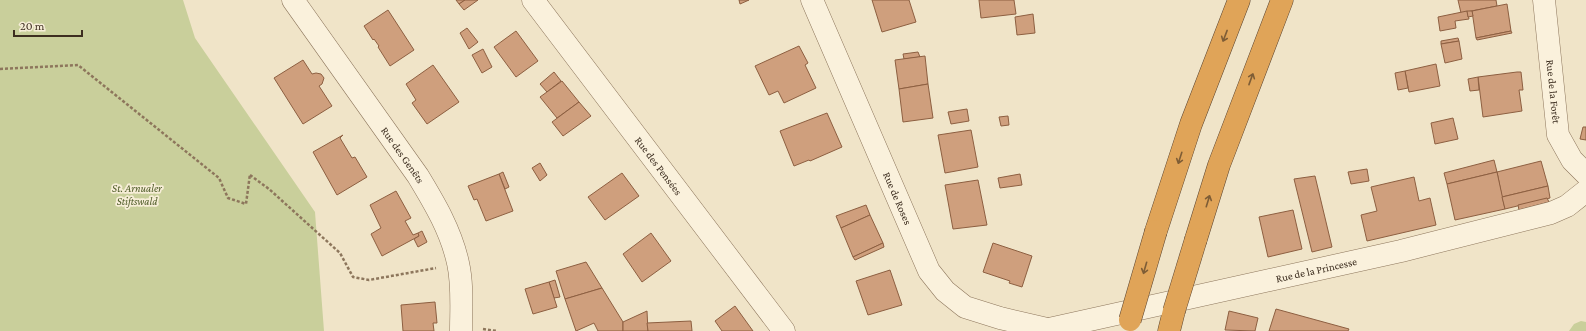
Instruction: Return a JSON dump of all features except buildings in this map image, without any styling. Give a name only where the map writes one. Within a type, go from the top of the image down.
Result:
[{"type":"highway","points":[[1128,326],[1156,231],[1191,124],[1239,0]]},
{"type":"highway","points":[[1171,321],[1219,165],[1282,0]]},
{"type":"street","name":"Rue des Genêts","points":[[293,0],[418,176],[437,206],[450,236],[458,264],[462,298],[461,331]]},
{"type":"street","name":"Rue des Pensées","points":[[533,0],[784,331]]},
{"type":"street","name":"Rue de Roses","points":[[812,0],[929,271],[945,291],[965,306],[1043,330]]},
{"type":"street","name":"Rue de la Forêt","points":[[1544,0],[1558,134],[1572,160],[1586,174]]},
{"type":"street","name":"Rue de la Princesse","points":[[1043,330],[1401,251],[1551,213],[1567,206],[1586,191]]},
{"type":"path","points":[[0,69],[78,66],[219,178],[228,198],[246,204],[250,174],[269,189],[340,253],[354,277],[369,280],[458,264]]},
{"type":"green space","name":"St. Arnualer Stiftswald","points":[[0,0],[183,0],[195,38],[315,212],[324,331],[0,331]]},
{"type":"green space","points":[[1581,321],[1586,322],[1586,331],[1569,331],[1574,324]]}]
